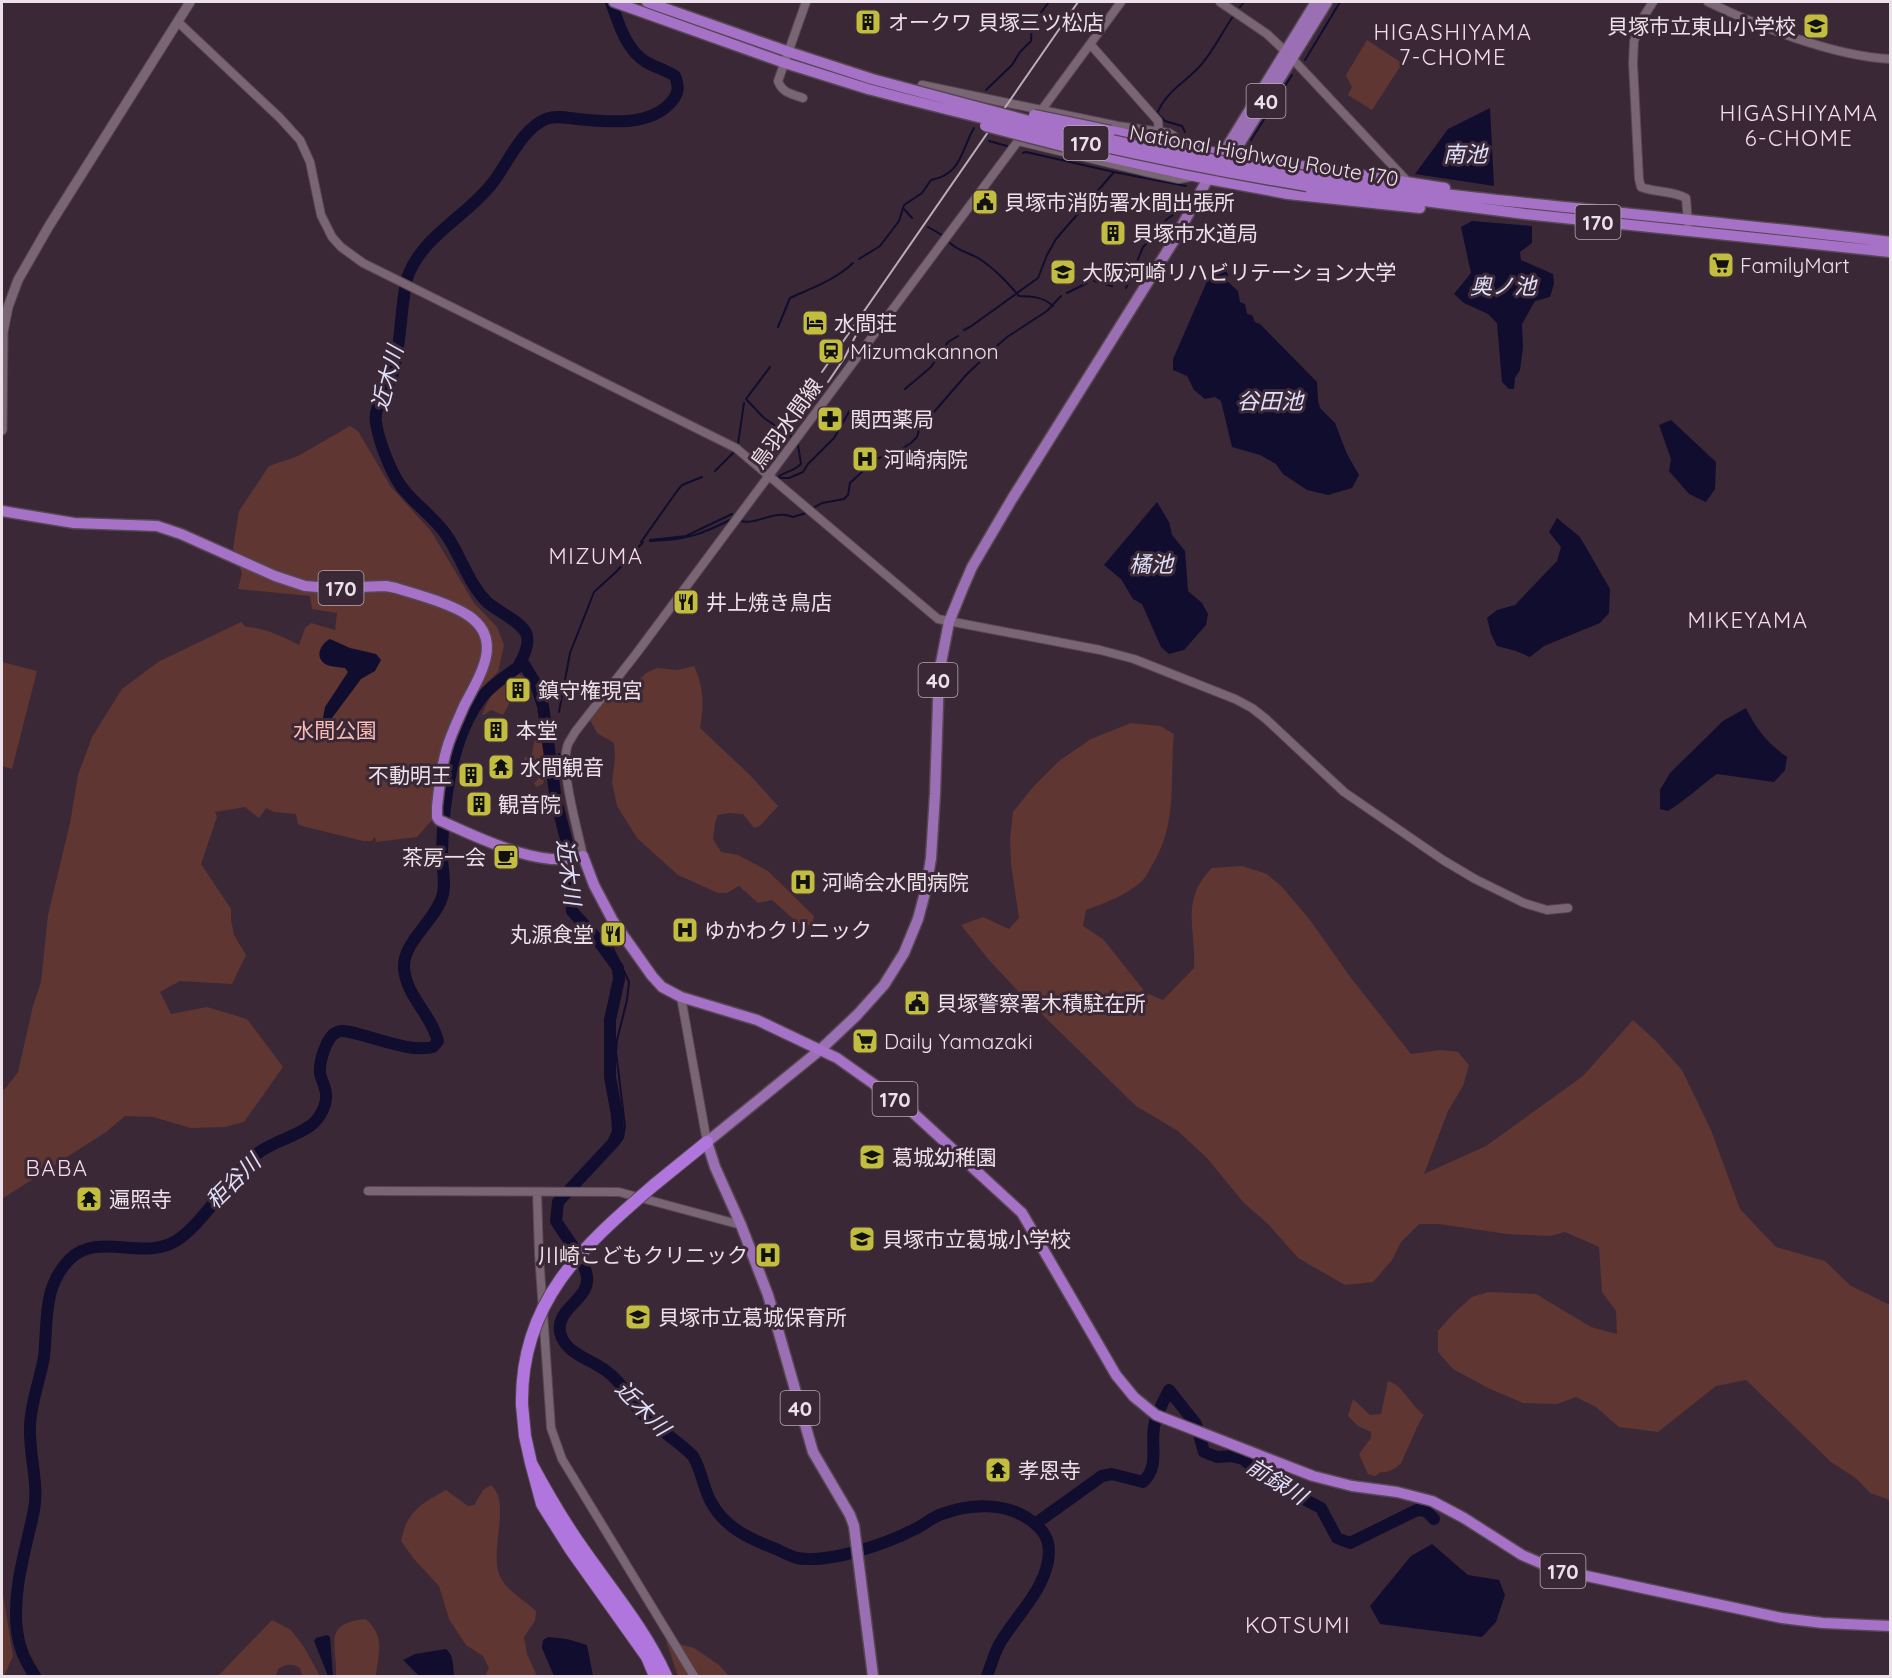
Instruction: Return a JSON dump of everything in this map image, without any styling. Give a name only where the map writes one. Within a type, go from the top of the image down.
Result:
[{"type":"highway","name":"National Highway Route 170","points":[[614,2],[785,63],[870,84],[968,115],[1147,157],[1227,173],[1689,218],[1890,242]]},
{"type":"highway","name":"National Highway Route 170","points":[[647,2],[789,52],[870,84],[890,84],[1037,123],[1308,181],[1525,214],[1890,252]]},
{"type":"highway","points":[[890,84],[1182,146],[1455,189],[1464,196]]},
{"type":"highway","points":[[968,115],[978,125],[1086,152],[1210,180],[1288,194],[1468,213],[1525,214]]},
{"type":"highway","name":"170","points":[[2,511],[74,523],[157,526],[181,534],[294,583],[323,588],[386,586],[408,591],[469,616],[486,639],[487,656],[447,748],[437,807],[439,820],[519,852],[561,859],[580,857],[613,921],[657,982],[681,997],[757,1020],[820,1050],[848,1065],[909,1109],[1022,1213],[1116,1375],[1134,1397],[1158,1416],[1313,1476],[1432,1501],[1464,1518],[1522,1555],[1567,1573],[1782,1618],[1816,1623],[1890,1626]]},
{"type":"highway","points":[[655,1677],[647,1657],[570,1550],[542,1504],[525,1436],[522,1385],[526,1356],[534,1327],[544,1303],[572,1263],[594,1239],[654,1185],[707,1142]]},
{"type":"highway","points":[[531,1462],[550,1499],[654,1650],[666,1677]]},
{"type":"main road","points":[[2,430],[3,332],[8,307],[18,280],[49,225],[190,2]]},
{"type":"main road","name":"40","points":[[1289,55],[1316,2]]},
{"type":"main road","name":"40","points":[[873,1677],[854,1526],[850,1515],[813,1452],[768,1295],[741,1225],[715,1167],[707,1142],[820,1050],[868,1004],[884,985],[904,953],[923,904],[932,840],[937,686],[949,622],[972,567],[1000,518],[1173,242],[1199,196],[1228,154],[1289,55],[1327,2]]},
{"type":"street","points":[[803,98],[786,93],[778,81],[806,2]]},
{"type":"street","name":"鳥羽水間線","points":[[580,857],[569,789],[567,746],[575,732],[769,476],[1120,2]]},
{"type":"street","points":[[1220,2],[1267,34],[1289,55],[1408,182]]},
{"type":"street","points":[[1653,2],[1642,19],[1634,41],[1639,179],[1641,187],[1652,191],[1678,193],[1686,198],[1689,218],[1688,232]]},
{"type":"street","points":[[1708,2],[1742,18],[1788,35],[1872,58],[1890,59]]},
{"type":"street","points":[[178,22],[280,118],[300,140],[310,162],[321,215],[332,237],[363,264],[736,448],[938,619],[1100,650],[1134,659],[1235,699],[1266,719],[1344,792],[1443,860],[1524,903],[1547,910],[1568,908]]},
{"type":"street","points":[[1090,44],[1158,121],[1159,131]]},
{"type":"street","points":[[922,85],[1118,126],[1159,131],[1174,136],[1182,146]]},
{"type":"street","points":[[1018,141],[1157,175],[1179,179],[1195,176]]},
{"type":"street","points":[[681,997],[707,1142]]},
{"type":"street","points":[[368,1191],[619,1191],[741,1225]]},
{"type":"street","points":[[537,1192],[551,1428],[561,1459],[694,1677]]},
{"type":"green space","points":[[1367,40],[1400,62],[1400,67],[1372,110],[1348,95],[1352,87],[1346,75]]},
{"type":"green space","name":"水間公園","points":[[350,426],[358,431],[391,487],[431,531],[474,603],[497,627],[504,645],[498,672],[478,691],[456,739],[442,748],[433,819],[417,837],[376,842],[375,837],[371,841],[363,841],[302,826],[298,824],[296,814],[274,812],[266,808],[259,818],[245,807],[215,812],[217,817],[201,864],[231,909],[234,935],[246,955],[232,984],[180,981],[160,992],[171,1014],[207,1007],[247,1019],[283,1067],[244,1122],[225,1127],[191,1128],[153,1117],[125,1116],[106,1132],[2,1199],[2,1090],[18,1072],[33,1006],[41,982],[48,915],[70,823],[78,775],[92,737],[122,689],[158,662],[241,622],[246,627],[266,631],[299,645],[305,628],[311,623],[335,630],[337,613],[312,609],[310,596],[238,589],[242,573],[233,548],[239,511],[269,466],[298,456]]},
{"type":"green space","points":[[2,662],[37,671],[12,769],[2,766]]},
{"type":"green space","points":[[694,666],[700,681],[702,696],[700,728],[750,775],[778,806],[760,826],[754,828],[743,814],[718,815],[713,839],[721,852],[738,855],[768,871],[814,916],[812,926],[799,924],[772,900],[758,903],[739,886],[727,893],[718,893],[678,875],[637,838],[617,806],[612,782],[614,743],[597,733],[589,718],[622,678],[633,686],[646,673],[657,668],[678,670]]},
{"type":"green space","points":[[519,674],[525,678],[528,695],[518,693],[503,715],[491,710],[482,714],[493,691]]},
{"type":"green space","points":[[1131,723],[1160,726],[1174,734],[1171,803],[1165,836],[1143,880],[1121,895],[1086,910],[1083,926],[1103,939],[1146,993],[1163,1000],[1194,968],[1193,903],[1196,891],[1212,868],[1242,866],[1267,874],[1282,887],[1310,920],[1351,978],[1411,1054],[1440,1050],[1458,1052],[1469,1065],[1463,1086],[1448,1111],[1424,1174],[1486,1146],[1583,1076],[1633,1020],[1682,1070],[1711,1130],[1740,1209],[1776,1247],[1825,1261],[1851,1286],[1890,1305],[1890,1500],[1870,1493],[1857,1479],[1831,1462],[1746,1380],[1716,1386],[1658,1432],[1619,1427],[1596,1407],[1576,1397],[1557,1404],[1523,1403],[1453,1369],[1438,1352],[1438,1331],[1472,1297],[1488,1292],[1536,1294],[1591,1327],[1617,1334],[1616,1311],[1602,1292],[1599,1247],[1565,1232],[1550,1236],[1507,1234],[1439,1224],[1419,1224],[1401,1242],[1392,1260],[1373,1282],[1345,1285],[1298,1258],[1269,1225],[1243,1202],[1208,1159],[1178,1131],[1136,1106],[1018,991],[961,925],[983,917],[1009,929],[1019,918],[1011,864],[1010,838],[1013,812],[1033,787],[1059,761],[1091,739]]},
{"type":"green space","points":[[540,731],[543,736],[545,773],[543,784],[536,787],[534,783],[538,779],[537,775],[528,769],[524,758],[532,754],[536,732]]},
{"type":"green space","points":[[1388,1381],[1403,1391],[1424,1415],[1401,1463],[1392,1470],[1375,1476],[1368,1474],[1359,1454],[1371,1438],[1371,1432],[1358,1426],[1348,1416],[1353,1399],[1370,1415],[1381,1414]]},
{"type":"green space","points":[[491,1485],[497,1493],[500,1504],[498,1569],[505,1584],[536,1611],[535,1621],[524,1637],[527,1654],[537,1676],[485,1676],[489,1668],[483,1656],[466,1645],[449,1619],[439,1586],[401,1541],[411,1515],[429,1500],[446,1490],[468,1506],[474,1505],[483,1490]]},
{"type":"green space","points":[[2,1588],[13,1656],[4,1676],[2,1676]]},
{"type":"green space","points":[[366,1619],[378,1639],[376,1676],[336,1676],[334,1645],[337,1630],[352,1621]]},
{"type":"green space","points":[[272,1620],[291,1630],[304,1647],[320,1676],[302,1676],[300,1668],[289,1665],[278,1669],[276,1676],[218,1676]]},
{"type":"green space","points":[[666,1641],[694,1648],[719,1665],[729,1676],[678,1676]]},
{"type":"water","name":"南池","points":[[1490,108],[1494,186],[1415,174],[1448,129]]},
{"type":"water","name":"奥ノ池","points":[[1472,221],[1532,226],[1532,243],[1520,252],[1521,260],[1553,274],[1554,284],[1550,297],[1535,301],[1522,324],[1523,347],[1520,370],[1515,378],[1514,389],[1509,389],[1502,382],[1497,323],[1488,314],[1464,303],[1454,294],[1471,273],[1461,227]]},
{"type":"water","name":"谷田池","points":[[1223,267],[1228,274],[1228,282],[1238,291],[1240,302],[1245,304],[1247,314],[1252,315],[1255,322],[1260,324],[1317,382],[1320,408],[1335,423],[1347,454],[1359,475],[1352,488],[1328,495],[1307,490],[1283,474],[1276,464],[1260,455],[1232,447],[1221,401],[1215,397],[1205,399],[1194,390],[1187,376],[1173,370],[1173,359],[1208,279]]},
{"type":"water","points":[[1671,420],[1716,462],[1715,489],[1706,502],[1689,494],[1669,471],[1671,459],[1659,425]]},
{"type":"water","name":"橘池","points":[[1157,502],[1169,522],[1172,535],[1185,551],[1188,591],[1202,603],[1208,614],[1206,625],[1184,650],[1169,654],[1161,647],[1142,604],[1133,599],[1121,579],[1104,565]]},
{"type":"water","points":[[1557,518],[1580,537],[1610,589],[1609,613],[1600,623],[1544,646],[1530,657],[1497,646],[1487,618],[1497,610],[1515,605],[1557,561],[1561,547],[1549,532]]},
{"type":"water","points":[[330,639],[350,648],[376,654],[381,660],[375,671],[361,679],[332,718],[326,720],[323,718],[325,707],[348,672],[345,668],[329,666],[322,661],[320,650]]},
{"type":"water","points":[[1746,708],[1763,736],[1787,757],[1785,770],[1774,782],[1717,774],[1668,811],[1660,809],[1660,790],[1670,773],[1723,721]]},
{"type":"water","points":[[1432,1544],[1468,1575],[1499,1580],[1505,1595],[1496,1622],[1482,1637],[1380,1624],[1370,1606],[1411,1556]]},
{"type":"water","points":[[327,1635],[330,1637],[333,1676],[328,1676],[314,1641],[316,1638]]},
{"type":"water","points":[[548,1637],[567,1639],[587,1645],[593,1676],[554,1676],[542,1648],[543,1640]]},
{"type":"water","points":[[446,1649],[452,1658],[454,1676],[419,1676],[403,1660],[415,1654]]},
{"type":"waterway","name":"秬谷川","points":[[35,1676],[19,1644],[16,1600],[35,1500],[30,1419],[44,1357],[48,1305],[61,1270],[80,1251],[104,1247],[157,1248],[170,1244],[191,1229],[254,1156],[310,1126],[319,1116],[326,1099],[320,1073],[322,1057],[327,1044],[337,1032],[350,1032],[414,1048],[433,1047],[438,1041],[435,1031],[409,987],[404,968],[405,959],[413,941],[433,915],[443,892],[444,812],[451,770],[464,730],[483,696],[518,667],[528,641],[526,633],[519,624],[480,595],[443,530],[399,484],[380,440],[376,417],[395,366],[409,273],[417,259],[437,235],[484,193],[530,130],[546,119],[554,117],[615,121],[641,119],[663,109],[676,95],[678,86],[675,76],[639,57],[628,43],[611,2]]},
{"type":"waterway","points":[[986,90],[1012,65],[1031,41],[1032,24],[1049,2]]},
{"type":"waterway","points":[[1240,7],[1244,2]]},
{"type":"waterway","points":[[1305,60],[1340,2]]},
{"type":"waterway","points":[[1185,132],[1182,126],[1165,121],[1157,113],[1172,92],[1206,59],[1234,15]]},
{"type":"waterway","points":[[1251,140],[1292,75]]},
{"type":"waterway","points":[[859,259],[880,246],[899,221],[904,205],[922,193],[931,180],[941,177],[955,167],[974,128]]},
{"type":"waterway","points":[[989,141],[1007,146]]},
{"type":"waterway","points":[[1023,153],[1186,186]]},
{"type":"waterway","points":[[964,330],[1038,278],[1056,239],[1114,172]]},
{"type":"waterway","points":[[1203,210],[1212,195],[1218,192]]},
{"type":"waterway","points":[[1126,288],[1143,247],[1160,230],[1166,220],[1182,208]]},
{"type":"waterway","points":[[904,209],[912,218]]},
{"type":"waterway","points":[[928,227],[942,235]]},
{"type":"waterway","points":[[950,243],[986,263],[1019,296],[1037,298],[1053,306]]},
{"type":"waterway","points":[[778,327],[790,298],[831,279],[853,263]]},
{"type":"waterway","points":[[1094,281],[1112,286]]},
{"type":"waterway","points":[[1067,293],[1087,283]]},
{"type":"waterway","points":[[989,353],[1007,337],[1047,311],[1061,296]]},
{"type":"waterway","points":[[905,389],[931,367],[948,342],[958,336]]},
{"type":"waterway","points":[[934,412],[985,357]]},
{"type":"waterway","points":[[770,367],[746,399],[764,418],[792,437]]},
{"type":"waterway","points":[[738,444],[744,403]]},
{"type":"waterway","points":[[777,478],[789,478],[803,472],[834,438],[850,410]]},
{"type":"waterway","points":[[813,508],[822,503],[844,499],[848,495],[850,483],[876,459],[911,443],[917,437],[920,426],[929,416]]},
{"type":"waterway","points":[[777,478],[801,464],[798,445]]},
{"type":"waterway","points":[[715,471],[735,451]]},
{"type":"waterway","points":[[641,542],[682,485],[702,477]]},
{"type":"waterway","points":[[740,521],[754,521],[779,515],[793,517],[806,513]]},
{"type":"waterway","points":[[650,540],[686,536],[732,514]]},
{"type":"waterway","points":[[650,541],[692,536],[732,519]]},
{"type":"waterway","points":[[559,712],[570,653],[594,592],[643,542]]},
{"type":"waterway","name":"近木川","points":[[522,661],[536,684],[543,706],[556,800],[567,843],[572,911],[597,939],[618,968],[619,979],[610,1020],[610,1077],[618,1132],[613,1143],[558,1202],[556,1221],[579,1256],[587,1277],[587,1285],[583,1292],[563,1316],[560,1324],[562,1339],[578,1355],[611,1374],[643,1415],[693,1456],[708,1497],[723,1519],[748,1537],[797,1558],[825,1558],[857,1551],[903,1535],[938,1515],[977,1506],[1012,1511],[1033,1522],[1042,1530],[1048,1544],[1049,1555],[1045,1573],[1034,1594],[1000,1643],[987,1676]]},
{"type":"waterway","points":[[559,754],[562,763]]},
{"type":"waterway","points":[[606,922],[611,944],[629,982],[616,1052],[625,1126],[623,1138],[618,1145],[613,1143]]},
{"type":"waterway","name":"前録川","points":[[1035,1524],[1102,1476],[1112,1474],[1143,1482],[1152,1468],[1155,1422],[1169,1390],[1196,1424],[1204,1452],[1217,1457],[1231,1456],[1243,1459],[1266,1479],[1321,1508],[1337,1538],[1350,1543],[1417,1510],[1426,1511],[1434,1519]]},
{"type":"railway","points":[[822,372],[1078,2]]},
{"type":"railway","points":[[828,382],[845,357],[858,331]]},
{"type":"place","name":"オークワ 貝塚三ツ松店","points":[[868,22]]},
{"type":"place","name":"貝塚市立東山小学校","points":[[1816,26]]},
{"type":"place","name":"貝塚市消防署水間出張所","points":[[985,202]]},
{"type":"place","name":"貝塚市水道局","points":[[1113,233]]},
{"type":"place","name":"FamilyMart","points":[[1721,265]]},
{"type":"place","name":"大阪河崎リハビリテーション大学","points":[[1063,272]]},
{"type":"place","name":"水間荘","points":[[815,323]]},
{"type":"place","name":"Mizumakannon","points":[[831,351]]},
{"type":"place","name":"関西薬局","points":[[830,419]]},
{"type":"place","name":"河崎病院","points":[[865,459]]},
{"type":"place","name":"井上焼き鳥店","points":[[686,602]]},
{"type":"place","name":"鎮守権現宮","points":[[518,690]]},
{"type":"place","name":"本堂","points":[[496,730]]},
{"type":"place","name":"水間観音","points":[[501,767]]},
{"type":"place","name":"不動明王","points":[[471,775]]},
{"type":"place","name":"観音院","points":[[479,804]]},
{"type":"place","name":"茶房一会","points":[[506,857]]},
{"type":"place","name":"河崎会水間病院","points":[[803,882]]},
{"type":"place","name":"ゆかわクリニック","points":[[685,930]]},
{"type":"place","name":"丸源食堂","points":[[613,934]]},
{"type":"place","name":"貝塚警察署木積駐在所","points":[[917,1003]]},
{"type":"place","name":"Daily Yamazaki","points":[[865,1041]]},
{"type":"place","name":"葛城幼稚園","points":[[872,1157]]},
{"type":"place","name":"遍照寺","points":[[89,1199]]},
{"type":"place","name":"貝塚市立葛城小学校","points":[[862,1239]]},
{"type":"place","name":"川崎こどもクリニック","points":[[768,1255]]},
{"type":"place","name":"貝塚市立葛城保育所","points":[[638,1317]]},
{"type":"place","name":"孝恩寺","points":[[998,1470]]},
{"type":"district","name":"HIGASHIYAMA 7-CHOME","points":[[1453,44]]},
{"type":"district","name":"HIGASHIYAMA 6-CHOME","points":[[1799,126]]},
{"type":"district","name":"MIZUMA","points":[[596,556]]},
{"type":"district","name":"MIKEYAMA","points":[[1748,620]]},
{"type":"district","name":"BABA","points":[[57,1168]]},
{"type":"district","name":"KOTSUMI","points":[[1298,1625]]}]
